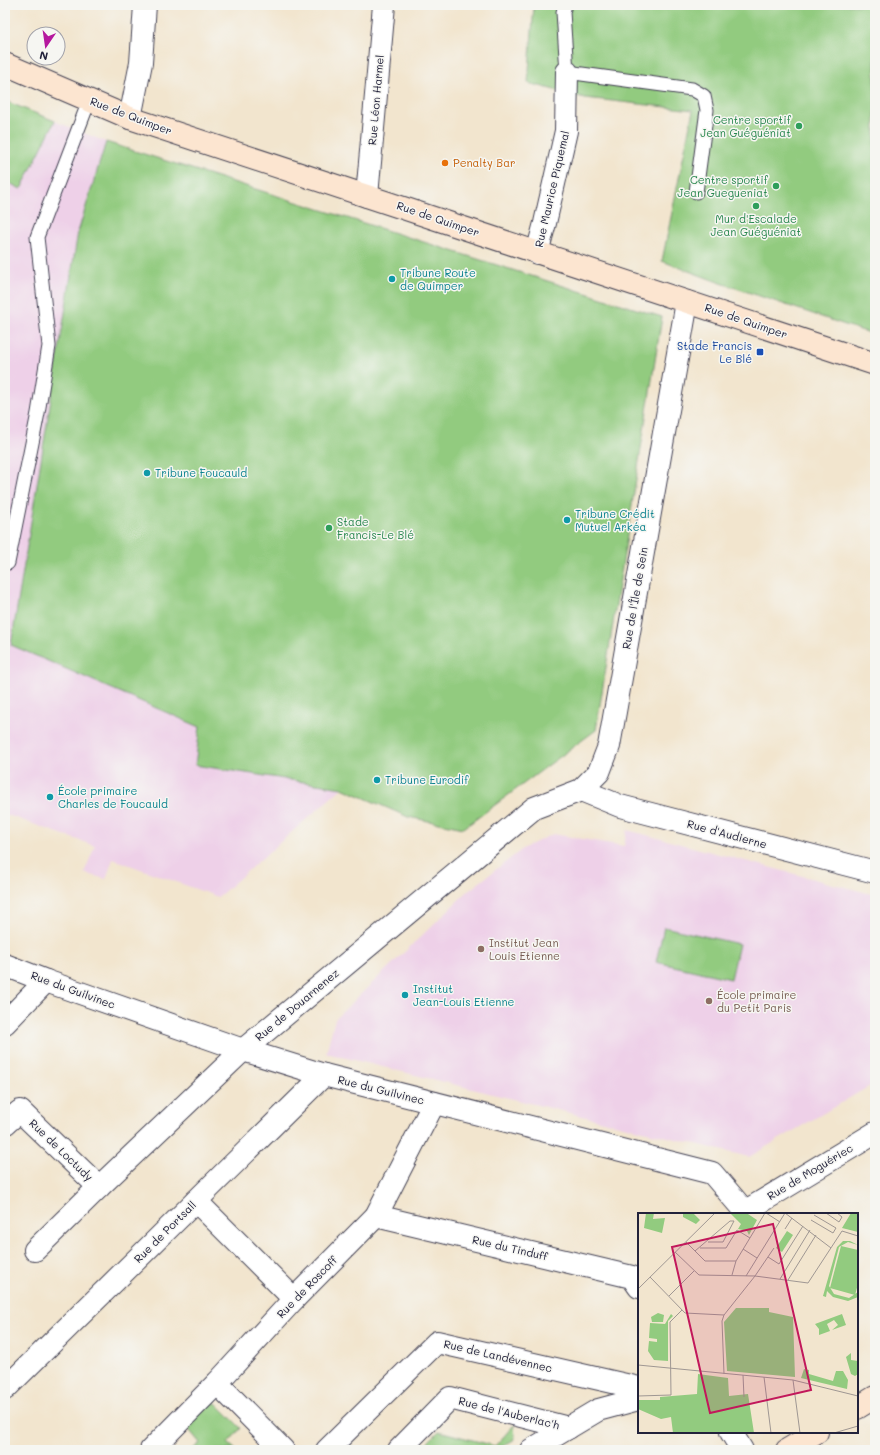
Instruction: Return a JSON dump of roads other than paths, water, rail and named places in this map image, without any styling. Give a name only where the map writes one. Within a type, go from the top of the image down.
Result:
[{"type":"main road","name":"Rue de Quimper","points":[[5,64],[130,118],[875,364]]},
{"type":"main road","points":[[787,1450],[815,1433]]},
{"type":"street","points":[[130,118],[141,63],[145,5]]},
{"type":"street","name":"Rue Léon Harmel","points":[[367,196],[384,5]]},
{"type":"street","name":"Rue Maurice Piquemal","points":[[537,253],[566,131],[567,72]]},
{"type":"street","name":"Rue de l'Île de Sein","points":[[580,790],[599,772],[609,746],[687,302]]},
{"type":"street","name":"Rue d'Audierne","points":[[580,790],[620,806],[875,872]]},
{"type":"street","name":"Rue de Douarnenez","points":[[35,1250],[243,1050],[534,808],[580,790]]},
{"type":"street","name":"Rue du Guilvinec","points":[[5,965],[46,981],[243,1050],[324,1075],[712,1173],[747,1213]]},
{"type":"street","points":[[5,1023],[46,981]]},
{"type":"street","name":"Rue de Portsall","points":[[5,1389],[324,1075]]},
{"type":"street","name":"Rue de Roscoff","points":[[151,1450],[217,1383],[294,1299],[376,1216],[434,1103]]},
{"type":"street","name":"Rue de Loctudy","points":[[5,1124],[20,1111],[99,1187]]},
{"type":"street","name":"Rue de Moguériec","points":[[747,1213],[875,1133]]},
{"type":"street","points":[[196,1201],[294,1299]]},
{"type":"street","name":"Rue du Tinduff","points":[[376,1216],[632,1278],[638,1286]]},
{"type":"street","name":"Rue de Landévennec","points":[[327,1450],[437,1342],[638,1388]]},
{"type":"street","points":[[217,1383],[283,1450]]},
{"type":"street","name":"Rue de l'Auberlac'h","points":[[399,1450],[450,1398],[568,1428]]},
{"type":"street","name":"Rue de l'Auberlac'h","points":[[531,1450],[598,1410],[638,1399]]},
{"type":"street","points":[[732,1433],[742,1450]]},
{"type":"lane","name":"Rue Maurice Piquemal","points":[[565,5],[563,12],[567,72]]},
{"type":"lane","points":[[567,72],[692,89],[704,96],[707,110],[696,192]]},
{"type":"lane","points":[[8,563],[38,413],[48,346],[37,237],[89,101]]},
{"type":"place","name":"Centre sportif Jean Guéguéniat","points":[[799,126]]},
{"type":"place","name":"Penalty Bar","points":[[445,163]]},
{"type":"place","name":"Centre sportif Jean Guegueniat","points":[[776,186]]},
{"type":"place","name":"Mur d'Escalade Jean Guéguéniat","points":[[756,206]]},
{"type":"place","name":"Tribune Route de Quimper","points":[[392,279]]},
{"type":"place","name":"Stade Francis Le Blé","points":[[760,352]]},
{"type":"place","name":"Tribune Foucauld","points":[[147,473]]},
{"type":"place","name":"Tribune Crédit Mutuel Arkéa","points":[[567,520]]},
{"type":"place","name":"Stade Francis-Le Blé","points":[[329,528]]},
{"type":"place","name":"Tribune Eurodif","points":[[377,780]]},
{"type":"place","name":"École primaire Charles de Foucauld","points":[[50,797]]},
{"type":"place","name":"Institut Jean Louis Etienne","points":[[481,949]]},
{"type":"place","name":"Institut Jean-Louis Etienne","points":[[405,995]]},
{"type":"place","name":"École primaire du Petit Paris","points":[[709,1001]]}]
